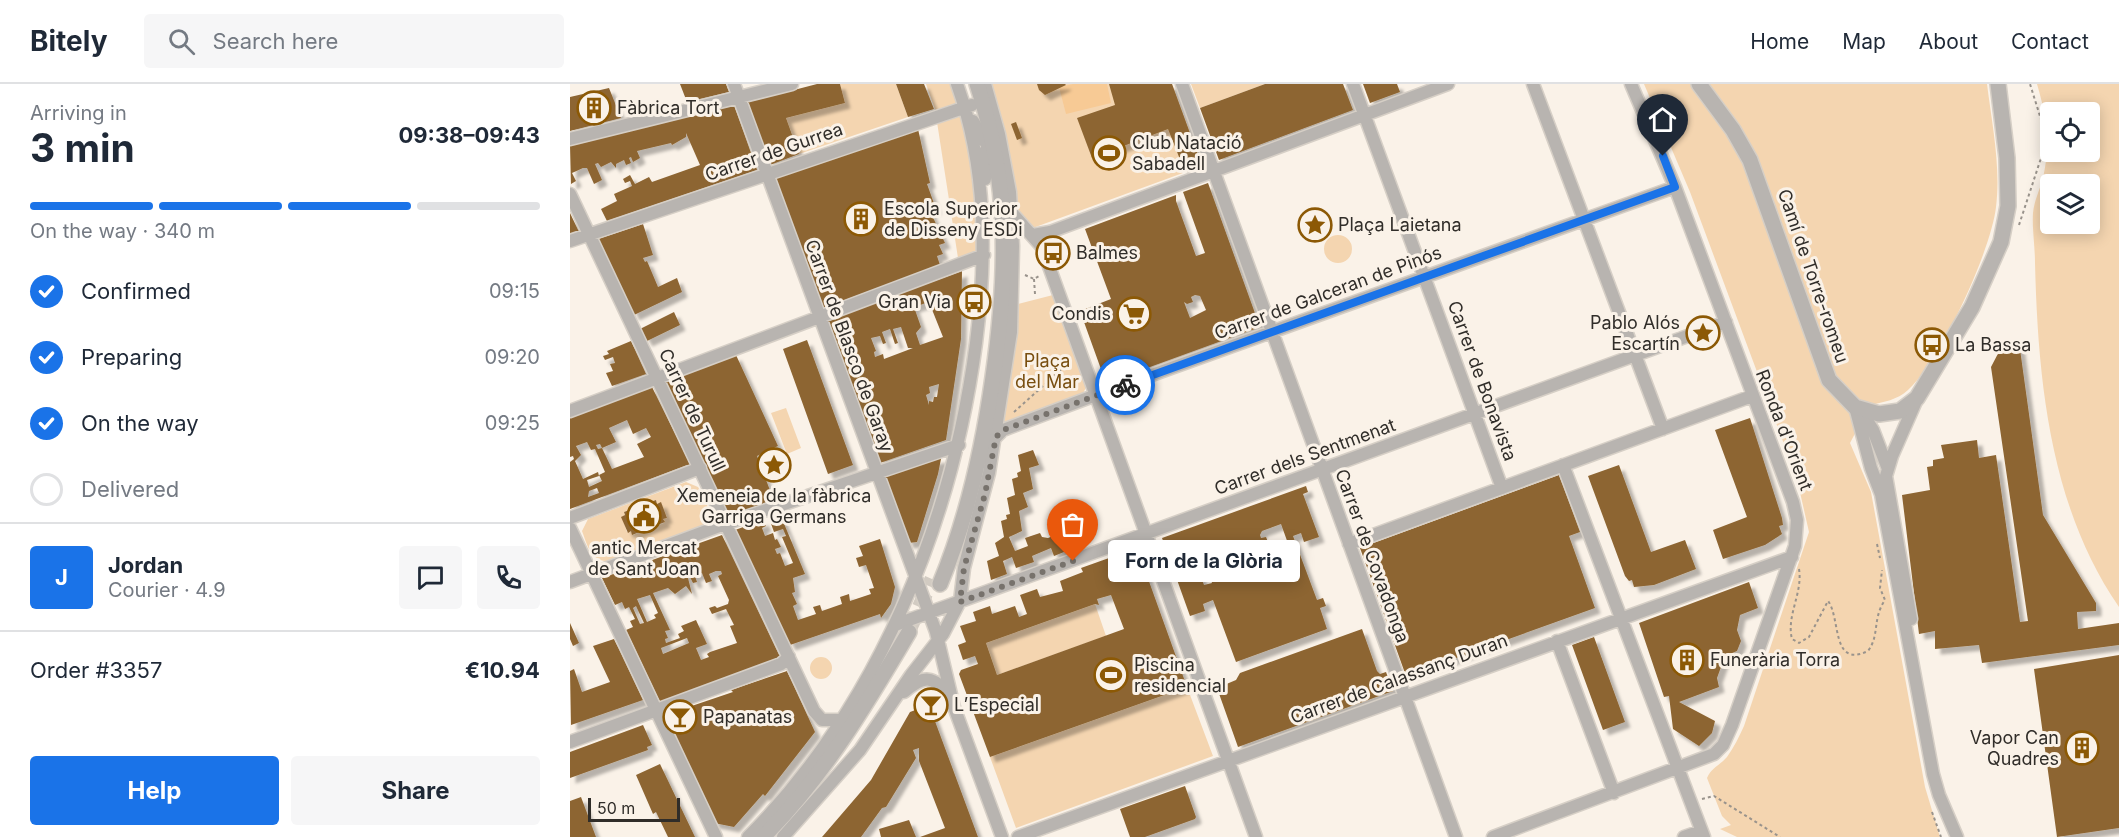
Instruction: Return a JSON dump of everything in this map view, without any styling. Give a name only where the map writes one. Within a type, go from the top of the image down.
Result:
[{"type":"street","name":"Carrer de Blasco de Garay","points":[[734,84],[930,617],[950,695],[1002,837]]},
{"type":"street","points":[[570,139],[792,84]]},
{"type":"street","points":[[957,84],[978,103],[1000,175],[1004,212],[1001,321],[979,462],[966,510],[936,581],[966,476],[988,348],[996,264],[995,221],[978,103],[985,84]]},
{"type":"street","points":[[783,837],[834,782],[893,704],[911,675],[938,642],[960,602],[964,568],[985,494],[996,437],[1011,332],[1011,212],[1003,151],[968,84]]},
{"type":"street","points":[[977,84],[979,171],[984,233]]},
{"type":"street","name":"Carrer de Covadonga","points":[[1182,84],[1456,837]]},
{"type":"street","name":"Carrer de Bonavista","points":[[1353,84],[1502,488]]},
{"type":"street","points":[[1033,235],[1050,232],[1448,84]]},
{"type":"street","points":[[1533,84],[1663,429]]},
{"type":"street","name":"Ronda d'Orient","points":[[1493,837],[1714,754],[1723,745],[1732,725],[1792,557],[1797,520],[1793,502],[1675,187],[1631,84]]},
{"type":"street","name":"Camí de Torre-romeu","points":[[1699,84],[1733,130],[1750,160],[1829,380],[1857,408]]},
{"type":"street","points":[[1907,638],[1912,631],[1910,613],[1886,476],[1917,398],[1972,307],[1994,258],[2005,226],[2008,206],[2007,158],[1998,84]]},
{"type":"street","name":"Carrer de Gurrea","points":[[570,241],[767,172],[978,103]]},
{"type":"street","points":[[776,837],[850,746],[886,689],[908,629],[915,577],[939,511],[959,445],[978,326],[984,255],[985,146]]},
{"type":"street","name":"Carrer de Galceran de Pinós","points":[[996,437],[1003,430],[1096,395],[1675,187]]},
{"type":"street","name":"Carrer de Turull","points":[[570,194],[817,716],[822,720],[839,720]]},
{"type":"street","points":[[1011,212],[1042,248],[1256,837]]},
{"type":"street","points":[[570,411],[984,255]]},
{"type":"street","name":"Carrer dels Sentmenat","points":[[908,629],[960,602],[1726,322]]},
{"type":"street","points":[[1349,544],[1752,396]]},
{"type":"street","points":[[1857,408],[1889,414],[1900,411],[1917,398]]},
{"type":"street","points":[[1857,408],[1872,430],[1888,469]]},
{"type":"street","points":[[1857,408],[1870,468],[1878,482],[1933,774],[1939,795],[1957,837]]},
{"type":"street","points":[[570,582],[725,524],[959,445]]},
{"type":"street","points":[[1563,465],[1703,834],[1684,837]]},
{"type":"street","points":[[570,518],[700,468]]},
{"type":"street","points":[[570,528],[716,837]]},
{"type":"street","name":"Carrer de Calassanç Duran","points":[[1018,837],[1792,557]]},
{"type":"street","points":[[748,837],[795,783],[908,629]]},
{"type":"street","points":[[763,837],[814,779],[836,749],[865,707],[908,629]]},
{"type":"street","points":[[1557,641],[1614,793]]},
{"type":"street","points":[[570,742],[782,664],[789,657]]},
{"type":"street","points":[[893,704],[921,680],[935,680],[950,695]]},
{"type":"path","points":[[2014,234],[2023,217],[2044,149],[2044,129],[2030,84]]},
{"type":"path","points":[[1034,279],[1047,272]]},
{"type":"path","points":[[1020,273],[1034,279]]},
{"type":"path","points":[[1034,279],[1035,294]]},
{"type":"path","points":[[1010,429],[1007,425],[1008,419],[1056,373],[1072,363]]},
{"type":"path","points":[[1792,557],[1800,571],[1790,623],[1792,639],[1798,643],[1809,636],[1828,601],[1837,623],[1840,646],[1844,651],[1863,654],[1872,645],[1876,614],[1885,600],[1881,592],[1882,564],[1877,541]]},
{"type":"path","points":[[1691,801],[1714,796],[1780,837]]},
{"type":"green space","points":[[840,84],[896,84],[908,117],[799,154],[786,118],[845,103]]},
{"type":"green space","points":[[926,84],[956,84],[963,106],[937,115]]},
{"type":"green space","name":"Club Natació Sabadell","points":[[986,84],[1172,84],[1202,166],[1030,229],[1011,212]]},
{"type":"green space","name":"Club Natació Sabadell","points":[[1191,84],[1265,84],[1200,108]]},
{"type":"green space","points":[[1644,84],[1987,84],[1995,146],[1997,192],[1996,207],[1985,250],[1962,304],[1935,355],[1908,390],[1890,400],[1870,405],[1850,443],[1871,492],[1925,787],[1940,837],[1737,837],[1720,829],[1731,825],[1722,816],[1707,778],[1713,769],[1727,757],[1744,726],[1809,532],[1797,479],[1690,192]]},
{"type":"green space","points":[[2037,84],[2119,84],[2119,607],[2096,568],[2077,528],[2052,442],[2040,352],[2033,219],[2040,188],[2040,234],[2100,234],[2100,174],[2044,174],[2046,162],[2100,162],[2100,102],[2041,102]]},
{"type":"green space","points":[[962,113],[973,157],[980,252],[958,258],[937,122]]},
{"type":"green space","points":[[1338,235],[1348,239],[1352,249],[1348,259],[1338,263],[1328,259],[1324,249],[1328,239]]},
{"type":"green space","name":"Plaça del Mar","points":[[1053,295],[1088,384],[1082,395],[1004,422],[1018,304]]},
{"type":"green space","points":[[786,408],[801,448],[787,454],[771,413]]},
{"type":"green space","points":[[686,482],[698,487],[709,511],[705,525],[606,561],[596,558],[588,546],[582,531],[588,519]],"holes":[[[643,500],[644,504],[656,500],[657,504],[661,503],[667,518],[663,519],[664,523],[633,535],[631,531],[627,532],[622,517],[625,515],[624,512],[632,509],[634,503]]]},
{"type":"green space","points":[[1095,604],[1106,636],[997,675],[986,643]]},
{"type":"green space","points":[[817,657],[825,657],[832,664],[832,672],[825,679],[817,679],[810,672],[810,664]]},
{"type":"green space","points":[[1187,687],[1213,756],[1016,828],[990,757]]},
{"type":"shaded area","points":[[1073,84],[1107,84],[1111,103],[1066,114],[1059,87]]},
{"type":"building","points":[[680,84],[726,84],[729,92],[687,102]]},
{"type":"building","points":[[817,84],[840,84],[845,103],[786,118],[799,154],[770,165],[748,102]]},
{"type":"building","points":[[896,84],[924,84],[934,109],[908,117]]},
{"type":"building","points":[[1037,84],[1066,85],[1045,95],[1039,90]]},
{"type":"building","points":[[1109,84],[1172,84],[1202,166],[1185,172],[1168,129],[1092,158],[1077,118],[1115,105]]},
{"type":"building","points":[[1265,84],[1343,84],[1353,110],[1219,160],[1200,108]]},
{"type":"building","points":[[1363,84],[1397,84],[1400,92],[1370,103]]},
{"type":"building","name":"Fàbrica Tort","points":[[609,88],[621,118],[570,131],[570,97]]},
{"type":"building","points":[[734,105],[757,170],[607,221],[601,209],[617,201],[614,194],[632,186],[630,181],[625,183],[623,179],[630,175],[635,184],[649,177],[652,182],[700,165],[686,133],[686,137],[672,145],[671,143],[637,151],[640,158],[633,162],[631,157],[629,158],[631,163],[626,165],[624,160],[616,164],[616,168],[611,162],[601,167],[598,163],[595,164],[602,180],[594,184],[587,168],[583,168],[572,173],[576,181],[571,184],[570,145]]},
{"type":"building","points":[[1016,122],[1022,138],[1017,140],[1011,124]]},
{"type":"building","name":"Escola Superior de Disseny ESDi","points":[[918,129],[930,183],[927,184],[936,209],[930,211],[945,243],[939,245],[943,254],[937,256],[940,265],[823,308],[775,178]]},
{"type":"building","points":[[1208,183],[1260,327],[1106,383],[1080,311],[1111,299],[1085,229],[1176,195],[1176,201],[1196,256],[1205,253],[1183,192]],"holes":[[[1200,296],[1206,310],[1190,318],[1184,302],[1187,304],[1193,302],[1191,297]]]},
{"type":"building","points":[[570,213],[579,232],[570,235]]},
{"type":"building","points":[[643,224],[653,255],[643,258],[645,262],[647,261],[658,287],[677,278],[682,292],[634,315],[598,239]]},
{"type":"building","points":[[962,271],[961,339],[946,440],[880,463],[827,320]],"holes":[[[929,302],[943,337],[920,345],[916,333],[921,327],[914,307]],[[901,327],[908,348],[913,348],[884,359],[883,354],[875,357],[874,352],[876,351],[871,338],[880,336],[883,344],[886,343],[882,332],[890,329],[895,344],[898,343],[893,329]],[[939,384],[937,397],[934,397],[933,402],[929,401],[929,405],[926,395],[930,393],[929,387]]]},
{"type":"building","points":[[674,312],[680,325],[647,341],[640,329]]},
{"type":"building","points":[[807,340],[853,465],[828,474],[783,349]]},
{"type":"building","points":[[631,341],[646,374],[612,386],[606,373],[613,371],[610,364],[615,363],[613,357],[605,360],[603,356],[609,354],[607,351]]},
{"type":"building","points":[[2019,342],[2043,515],[2096,603],[2096,611],[2077,612],[2078,629],[2119,623],[2119,645],[1982,663],[1979,645],[1935,649],[1935,631],[1919,634],[1902,495],[1930,490],[1927,467],[1933,466],[1933,460],[1944,458],[1941,445],[1977,440],[1979,458],[1996,455],[2020,622],[2028,621],[1991,367],[2003,344]]},
{"type":"building","points":[[736,355],[778,446],[757,456],[774,501],[730,517],[665,382]]},
{"type":"building","points":[[652,387],[690,464],[570,509],[570,462],[574,459],[573,456],[570,457],[570,417]],"holes":[[[627,420],[633,434],[646,428],[651,437],[637,444],[644,457],[612,469],[602,448],[616,442],[609,428]],[[587,442],[591,450],[595,449],[605,472],[599,475],[602,481],[589,487],[587,480],[599,476],[598,472],[583,479],[575,461],[581,455],[576,446]],[[597,488],[599,493],[588,497],[589,491]]]},
{"type":"building","points":[[1750,418],[1782,518],[1783,525],[1779,526],[1782,534],[1765,545],[1723,559],[1713,530],[1747,517],[1715,430]]},
{"type":"building","points":[[1033,450],[1039,465],[1029,468],[1033,489],[1023,493],[1028,507],[1019,511],[1022,531],[1009,537],[1015,551],[1028,546],[1025,538],[1040,533],[1042,537],[1048,538],[1063,532],[1069,550],[1054,556],[1051,548],[1032,556],[1034,562],[1016,568],[1012,557],[1003,561],[1007,574],[991,580],[987,561],[999,556],[995,543],[1004,537],[1001,521],[1007,519],[1006,515],[1010,514],[1007,498],[1015,495],[1012,479],[1018,477],[1017,473],[1021,471],[1018,455]]},
{"type":"building","points":[[939,457],[941,459],[938,474],[917,542],[908,543],[885,477]]},
{"type":"building","points":[[1619,465],[1651,552],[1685,540],[1696,569],[1654,585],[1634,587],[1632,580],[1629,581],[1625,576],[1588,476]]},
{"type":"building","points":[[1559,475],[1580,532],[1569,536],[1595,608],[1406,676],[1360,548]]},
{"type":"building","points":[[1306,486],[1308,492],[1303,494],[1319,537],[1304,542],[1301,533],[1293,536],[1317,600],[1323,598],[1326,606],[1320,608],[1327,629],[1236,662],[1213,600],[1203,604],[1205,611],[1190,616],[1162,538]],"holes":[[[1281,524],[1290,549],[1286,551],[1288,555],[1275,560],[1266,537],[1261,538],[1260,535],[1262,531]],[[1250,540],[1252,544],[1262,541],[1270,562],[1263,564],[1258,551],[1243,556],[1248,568],[1240,570],[1243,577],[1236,580],[1233,573],[1219,580],[1209,552],[1219,549],[1221,553],[1244,542],[1247,550],[1249,549],[1246,541]],[[1206,566],[1212,583],[1204,585],[1198,569]]]},
{"type":"building","points":[[643,500],[644,504],[656,500],[657,504],[661,502],[667,518],[663,519],[665,522],[632,535],[631,531],[628,533],[621,517],[625,515],[624,512],[632,509],[634,504]]},
{"type":"building","points":[[780,514],[805,574],[793,578],[795,592],[792,593],[797,604],[793,606],[798,620],[816,614],[813,607],[820,605],[822,611],[842,604],[840,597],[849,594],[850,601],[871,594],[869,589],[874,588],[866,565],[859,567],[856,558],[863,556],[859,546],[880,539],[895,587],[891,604],[881,618],[880,614],[790,645],[735,530],[763,520],[766,526],[762,528],[765,536],[773,533],[775,540],[777,539],[781,547],[775,549],[777,554],[780,553],[785,566],[793,563],[782,537],[786,536],[783,529],[774,532],[769,518]]},
{"type":"building","points":[[722,535],[780,657],[660,702],[626,630],[633,627],[630,621],[635,619],[629,607],[625,609],[622,602],[615,605],[602,578]],"holes":[[[721,571],[722,574],[718,576],[729,600],[728,604],[709,608],[712,614],[726,609],[734,625],[730,626],[737,643],[710,652],[707,654],[709,657],[701,660],[696,648],[707,644],[696,620],[681,626],[684,631],[678,634],[680,638],[666,643],[665,639],[668,638],[665,631],[670,630],[653,593],[668,588],[675,594],[686,586],[692,594],[688,578],[690,577],[693,583],[697,582],[695,576],[702,573],[706,583],[712,581],[709,574]],[[650,595],[658,613],[654,615],[656,618],[647,622],[637,599]],[[636,606],[644,623],[640,624],[633,608]],[[687,638],[689,643],[663,654],[661,648]]]},
{"type":"building","points":[[1137,548],[1187,687],[990,757],[959,674],[961,670],[978,664],[975,656],[963,660],[958,645],[966,642],[960,626],[976,621],[973,612],[990,606],[992,614],[1015,606],[1019,617],[1027,614],[1020,595],[1037,589],[1040,597],[1063,591],[1060,581],[1083,572],[1081,568]],"holes":[[[1111,595],[1124,629],[997,675],[986,643],[1095,604],[1099,605],[1097,599]]]},
{"type":"building","name":"Funerària Torra","points":[[1749,582],[1758,608],[1740,615],[1737,630],[1741,641],[1737,651],[1725,656],[1717,678],[1719,687],[1679,702],[1715,721],[1712,733],[1699,746],[1673,729],[1669,696],[1664,697],[1639,623]]},
{"type":"building","points":[[570,623],[579,643],[573,646],[570,639]]},
{"type":"building","points":[[1362,629],[1377,671],[1380,674],[1386,672],[1393,691],[1238,747],[1217,688],[1236,680],[1240,673]]},
{"type":"building","points":[[1594,637],[1625,722],[1603,730],[1572,645]]},
{"type":"building","points":[[614,639],[643,700],[571,725],[570,671],[574,669],[582,692],[610,682],[593,646]]},
{"type":"building","name":"Vapor Can Quadres","points":[[2119,655],[2119,828],[2057,837],[2034,669]]},
{"type":"building","points":[[787,671],[815,732],[765,796],[763,794],[734,827],[714,823],[665,715]]},
{"type":"building","points":[[929,705],[978,837],[920,837],[945,828],[919,761],[919,748],[913,750],[916,758],[886,807],[882,808],[861,837],[822,837],[871,780],[910,712]]},
{"type":"building","points":[[643,725],[652,745],[647,747],[648,750],[570,778],[570,752]]},
{"type":"building","points":[[660,764],[695,837],[668,837],[656,812],[653,814],[636,775]]},
{"type":"building","points":[[1185,786],[1195,819],[1145,837],[1130,837],[1120,809]]},
{"type":"building","points":[[581,797],[596,837],[570,837],[570,801]]},
{"type":"building","points":[[909,820],[916,837],[881,837],[879,829]]},
{"type":"tunnel","points":[[910,628],[932,579]]},
{"type":"way so far","points":[[1073,561],[960,602],[964,568],[985,494],[996,437],[1003,430],[1125,385]]},
{"type":"place","name":"Fàbrica Tort","points":[[594,108]]},
{"type":"place","name":"Club Natació Sabadell","points":[[1109,153]]},
{"type":"place","name":"Escola Superior de Disseny ESDi","points":[[861,219]]},
{"type":"place","name":"Plaça Laietana","points":[[1315,225]]},
{"type":"place","name":"Balmes","points":[[1053,253]]},
{"type":"place","name":"Gran Via","points":[[974,302]]},
{"type":"place","name":"Condis","points":[[1134,314]]},
{"type":"place","name":"Pablo Alós Escartín","points":[[1703,333]]},
{"type":"place","name":"La Bassa","points":[[1932,345]]},
{"type":"place","name":"Xemeneia de la fàbrica Garriga Germans","points":[[774,465]]},
{"type":"place","name":"antic Mercat de Sant Joan","points":[[644,516]]},
{"type":"place","name":"Forn de la Glòria","points":[[1073,561]]},
{"type":"place","name":"Funerària Torra","points":[[1687,660]]},
{"type":"place","name":"Piscina residencial","points":[[1111,675]]},
{"type":"place","name":"L’Especial","points":[[931,705]]},
{"type":"place","name":"Papanatas","points":[[680,717]]},
{"type":"place","name":"Vapor Can Quadres","points":[[2082,748]]},
{"type":"route","points":[[1125,385],[1675,187],[1663,156]]}]
